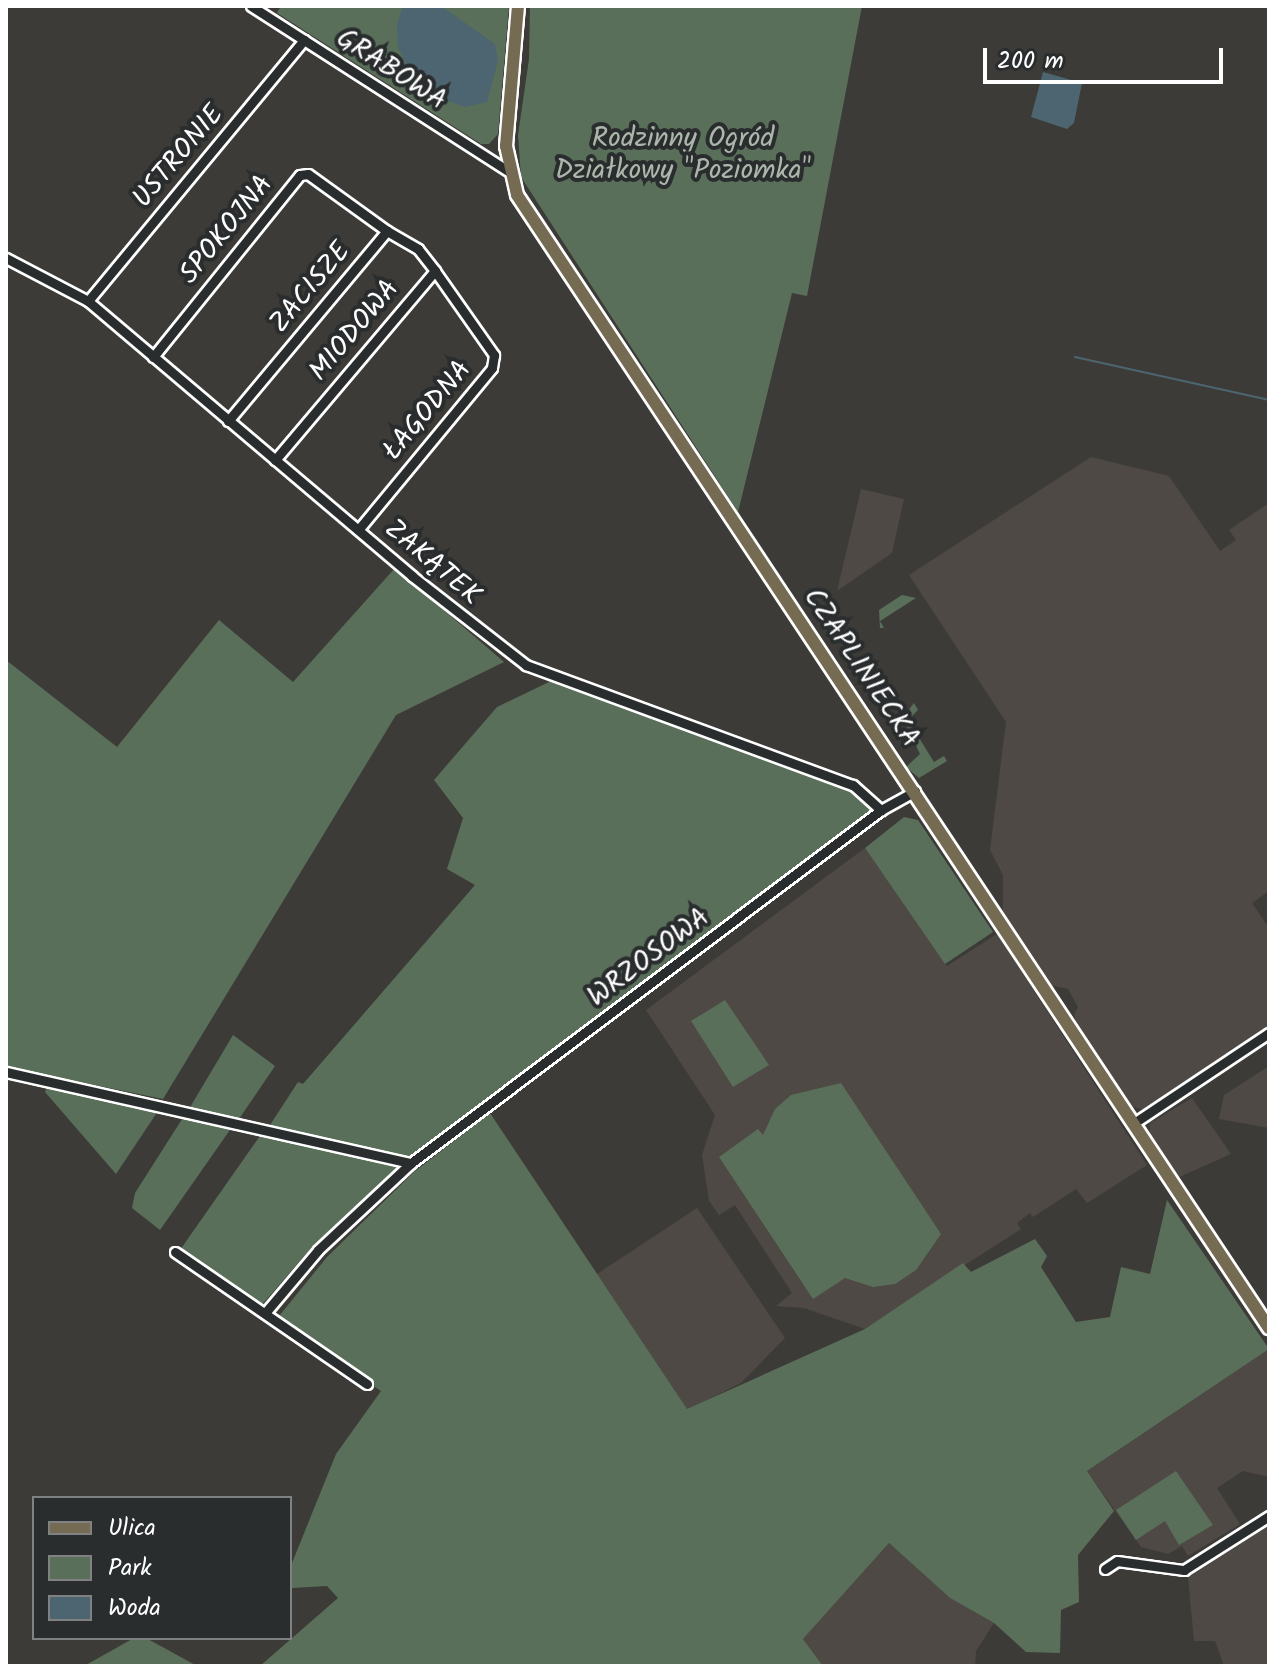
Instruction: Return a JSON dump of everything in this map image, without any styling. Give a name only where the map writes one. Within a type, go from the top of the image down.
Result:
[{"type":"main road","name":"CZAPLINIECKA","points":[[518,6],[508,171],[528,212],[1269,1328]]},
{"type":"street","name":"GRABOWA","points":[[251,6],[508,171]]},
{"type":"street","name":"USTRONIE","points":[[88,301],[304,40]]},
{"type":"street","name":"SPOKOJNA","points":[[153,357],[300,175],[308,174],[387,231]]},
{"type":"street","name":"ZACISZE","points":[[228,421],[387,231],[418,249],[435,271]]},
{"type":"street","name":"ZAKĄTEK","points":[[6,258],[88,301],[358,530],[526,665],[853,785],[881,810]]},
{"type":"street","name":"MIODOWA","points":[[275,460],[435,271],[467,312]]},
{"type":"street","name":"ŁAGODNA","points":[[358,530],[492,368],[494,355],[467,312]]},
{"type":"street","name":"WRZOSOWA","points":[[265,1313],[318,1250],[411,1163],[881,810],[915,791]]},
{"type":"street","points":[[1134,1123],[1269,1033]]},
{"type":"street","points":[[6,1072],[411,1163]]},
{"type":"street","points":[[175,1252],[367,1384]]},
{"type":"street","points":[[1105,1569],[1117,1561],[1184,1570],[1269,1516]]},
{"type":"shaded area","points":[[1091,457],[1169,476],[1220,551],[1236,540],[1229,530],[1269,503],[1269,891],[1252,903],[1269,928],[1269,1031],[1143,1110],[1128,1105],[1080,1032],[1074,1015],[1078,1007],[1068,989],[1050,985],[1003,912],[1003,875],[990,850],[1006,722],[909,575]]},
{"type":"shaded area","points":[[861,489],[904,499],[892,553],[837,591]]},
{"type":"shaded area","points":[[865,848],[947,966],[997,934],[1147,1165],[1087,1203],[1076,1189],[1033,1217],[1030,1213],[1017,1223],[1021,1229],[865,1329],[804,1308],[776,1306],[792,1293],[735,1205],[719,1215],[709,1201],[702,1155],[715,1115],[646,1010]]},
{"type":"shaded area","points":[[1269,1066],[1269,1128],[1219,1119],[1224,1095]]},
{"type":"shaded area","points":[[1192,1098],[1231,1154],[1177,1178],[1150,1136],[1150,1123]]},
{"type":"shaded area","points":[[697,1208],[785,1338],[741,1383],[687,1410],[597,1274]]},
{"type":"shaded area","points":[[1269,1349],[1269,1477],[1243,1471],[1217,1488],[1240,1524],[1188,1556],[1182,1546],[1168,1554],[1141,1547],[1087,1471]]},
{"type":"shaded area","points":[[1269,1526],[1269,1666],[1224,1666],[1215,1641],[1194,1641],[1188,1577]]},
{"type":"shaded area","points":[[889,1543],[950,1598],[994,1623],[976,1651],[975,1666],[823,1666],[803,1639]]},
{"type":"green space","points":[[281,6],[509,6],[498,134],[489,144],[481,144],[277,13]]},
{"type":"green space","name":"Rodzinny Ogród Działkowy \"Poziomka\"","points":[[530,6],[862,6],[807,296],[792,293],[738,512],[521,177],[518,135],[529,59]]},
{"type":"green space","points":[[395,568],[504,662],[396,715],[163,1099],[6,1067],[6,660],[117,747],[219,620],[293,682]]},
{"type":"green space","points":[[902,595],[916,598],[880,621],[884,628],[880,628],[879,610]]},
{"type":"green space","points":[[551,681],[850,787],[874,811],[411,1158],[270,1125],[298,1082],[303,1084],[475,885],[447,869],[463,818],[434,780],[497,707]]},
{"type":"green space","points":[[914,703],[918,710],[908,720],[934,762],[944,756],[947,761],[919,778],[906,767],[920,754],[906,725]]},
{"type":"green space","points":[[904,817],[918,820],[993,932],[945,964],[865,848]]},
{"type":"green space","points":[[725,1000],[769,1065],[733,1087],[691,1021]]},
{"type":"green space","points":[[233,1035],[275,1066],[239,1119],[189,1109]]},
{"type":"green space","points":[[49,1082],[158,1111],[116,1174],[45,1092]]},
{"type":"green space","points":[[841,1083],[941,1234],[916,1270],[895,1284],[873,1287],[845,1278],[813,1299],[719,1157],[758,1129],[763,1135],[775,1109],[791,1095]]},
{"type":"green space","points":[[490,1113],[687,1409],[865,1329],[963,1263],[971,1272],[1035,1239],[1047,1256],[1041,1267],[1076,1322],[1110,1317],[1121,1267],[1150,1274],[1167,1200],[1269,1349],[1087,1471],[1114,1511],[1078,1555],[1079,1602],[1061,1610],[1060,1653],[1026,1652],[994,1623],[950,1598],[889,1543],[803,1639],[823,1666],[260,1666],[338,1598],[327,1586],[292,1588],[292,1563],[336,1454],[381,1391],[275,1321],[327,1257],[414,1172]]},
{"type":"green space","points":[[184,1116],[232,1127],[160,1230],[132,1208],[135,1193]]},
{"type":"green space","points":[[262,1133],[403,1165],[313,1246],[260,1307],[180,1250]]},
{"type":"green space","points":[[1176,1471],[1213,1525],[1179,1545],[1165,1521],[1136,1540],[1116,1510]]},
{"type":"green space","points":[[130,1640],[150,1640],[197,1666],[84,1666]]},
{"type":"water","points":[[403,6],[441,6],[495,44],[498,61],[487,102],[465,107],[437,97],[411,72],[398,48],[397,24]]},
{"type":"water","points":[[1043,72],[1082,83],[1074,123],[1067,129],[1031,117]]},
{"type":"waterway","points":[[1075,357],[1269,400]]}]
